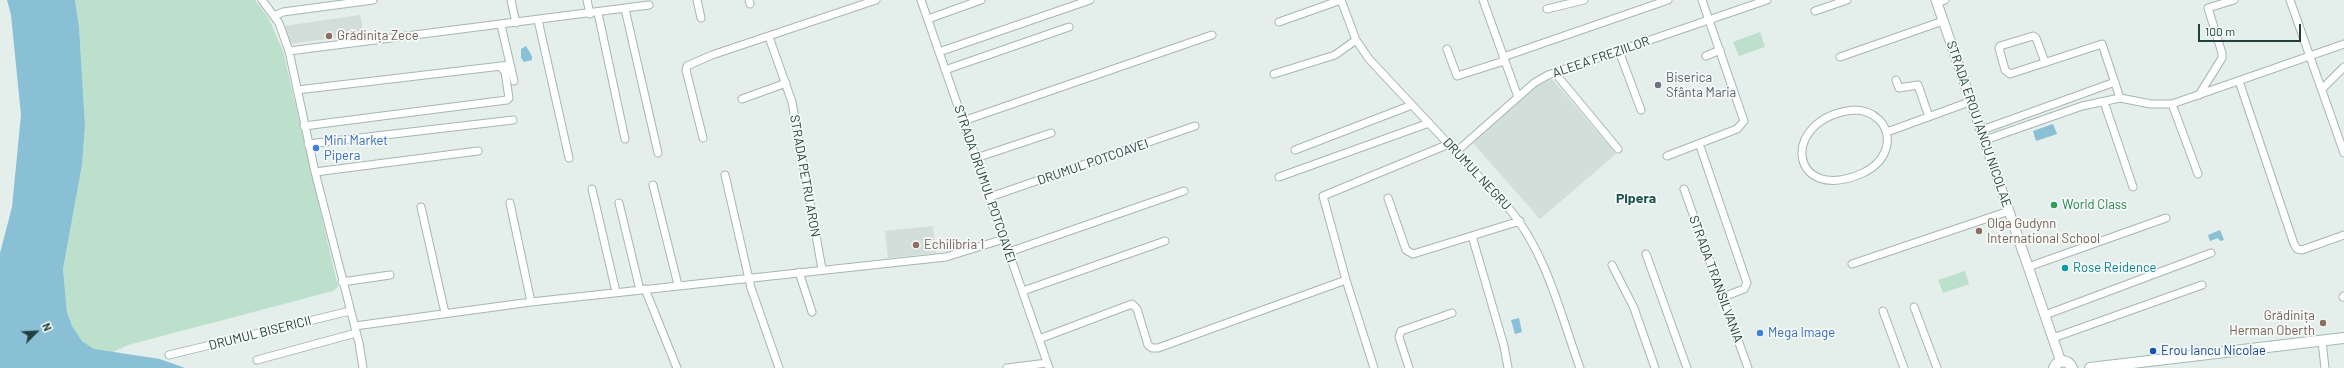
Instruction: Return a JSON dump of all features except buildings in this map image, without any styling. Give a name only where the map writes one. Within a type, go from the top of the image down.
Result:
[{"type":"main road","points":[[2090,368],[2344,338]]},
{"type":"main road","points":[[2057,365],[2068,363],[2072,368]]},
{"type":"street","points":[[262,0],[282,30],[289,51],[308,144],[342,282],[356,330],[363,368]]},
{"type":"street","points":[[274,16],[289,11],[373,0]]},
{"type":"street","points":[[511,0],[516,23]]},
{"type":"street","points":[[586,0],[590,14]]},
{"type":"street","points":[[697,0],[701,18]]},
{"type":"street","points":[[704,138],[686,70],[687,66],[712,55],[876,0]]},
{"type":"street","name":"STRADA DRUMUL POTCOAVEI","points":[[921,0],[1048,366]]},
{"type":"street","points":[[928,19],[981,0]]},
{"type":"street","points":[[939,52],[1090,0]]},
{"type":"street","points":[[1279,22],[1341,0]]},
{"type":"street","name":"DRUMUL NEGRU","points":[[1341,0],[1356,40],[1369,59],[1520,221],[1540,258],[1580,368]]},
{"type":"street","points":[[1483,0],[1503,59],[1518,97]]},
{"type":"street","points":[[1548,9],[1584,0]]},
{"type":"street","points":[[1446,49],[1457,76],[1668,0]]},
{"type":"street","points":[[1667,156],[1737,129],[1744,124],[1744,118],[1702,0]]},
{"type":"street","name":"ALEEA FREZIILOR","points":[[1456,152],[1540,79],[1767,0]]},
{"type":"street","points":[[1816,11],[1847,0]]},
{"type":"street","points":[[2199,95],[2222,58],[2222,53],[2208,8],[2234,0]]},
{"type":"street","points":[[2290,0],[2344,153]]},
{"type":"street","name":"STRADA EROU IANCU NICOLAE","points":[[1939,1],[1943,21],[2053,338],[2057,365]]},
{"type":"street","points":[[289,51],[598,13],[649,5]]},
{"type":"street","points":[[625,9],[658,153]]},
{"type":"street","points":[[598,13],[625,139]]},
{"type":"street","points":[[538,20],[569,158]]},
{"type":"street","points":[[1840,57],[1943,21]]},
{"type":"street","points":[[501,25],[514,81]]},
{"type":"street","points":[[946,70],[1069,27]]},
{"type":"street","points":[[963,121],[1212,35]]},
{"type":"street","points":[[2045,62],[2033,36],[2000,46],[1998,48],[2005,70],[2010,74],[2102,44],[2120,98]]},
{"type":"street","name":"STRADA PETRU ARON","points":[[769,37],[786,83],[796,125],[822,269]]},
{"type":"street","points":[[1274,74],[1335,55],[1356,40]]},
{"type":"street","points":[[1985,140],[2082,106],[2120,98],[2151,104],[2172,104],[2344,44]]},
{"type":"street","points":[[1706,56],[1720,50]]},
{"type":"street","points":[[1619,51],[1641,110]]},
{"type":"street","points":[[297,90],[510,65]]},
{"type":"street","points":[[304,126],[507,100],[509,98],[505,72],[500,66]]},
{"type":"street","points":[[2322,88],[2344,67]]},
{"type":"street","points":[[1555,73],[1618,149]]},
{"type":"street","points":[[1896,80],[1899,88],[1918,85],[1930,116]]},
{"type":"street","points":[[2239,81],[2294,244],[2298,249],[2302,250],[2344,235]]},
{"type":"street","points":[[1982,130],[2115,82]]},
{"type":"street","points":[[742,99],[786,83]]},
{"type":"street","points":[[1886,132],[1972,101]]},
{"type":"street","points":[[2104,102],[2133,187]]},
{"type":"street","points":[[2172,104],[2198,174]]},
{"type":"street","points":[[1295,150],[1412,105]]},
{"type":"street","points":[[1854,110],[1869,112],[1879,120],[1886,132],[1887,146],[1882,159],[1868,170],[1845,179],[1830,181],[1815,176],[1808,170],[1802,157],[1802,143],[1809,132],[1822,120],[1839,113],[1854,110]]},
{"type":"street","points":[[308,144],[513,120]]},
{"type":"street","points":[[1279,177],[1429,123]]},
{"type":"street","name":"DRUMUL POTCOAVEI","points":[[990,197],[1196,126]]},
{"type":"street","points":[[976,158],[1051,133]]},
{"type":"street","points":[[1374,368],[1346,280],[1323,196],[1449,144]]},
{"type":"street","points":[[1701,149],[1747,283],[1744,289],[1723,297]]},
{"type":"street","points":[[315,172],[478,151]]},
{"type":"street","points":[[725,175],[748,278],[779,368]]},
{"type":"street","points":[[653,185],[678,285]]},
{"type":"street","points":[[592,189],[616,292]]},
{"type":"street","name":"STRADA TRANSILVANIA","points":[[1684,189],[1748,368]]},
{"type":"street","points":[[1009,252],[1184,190]]},
{"type":"street","points":[[1388,198],[1404,246],[1409,253],[1413,254],[1520,221]]},
{"type":"street","points":[[510,203],[531,302]]},
{"type":"street","points":[[619,203],[642,289],[676,368]]},
{"type":"street","points":[[421,207],[446,313]]},
{"type":"street","points":[[1852,264],[2009,211]]},
{"type":"street","points":[[2028,267],[2166,218]]},
{"type":"street","points":[[1472,236],[1504,346],[1508,368]]},
{"type":"street","points":[[257,360],[356,330],[446,313],[642,289],[946,257],[1004,239]]},
{"type":"street","points":[[1023,291],[1165,241]]},
{"type":"street","points":[[2045,315],[2211,253]]},
{"type":"street","points":[[1646,254],[1687,368]]},
{"type":"street","points":[[1612,265],[1637,315],[1655,368]]},
{"type":"street","points":[[799,272],[812,312]]},
{"type":"street","points":[[342,282],[390,275]]},
{"type":"street","points":[[1039,338],[1132,304],[1137,309],[1148,344],[1152,348],[1158,348],[1346,280]]},
{"type":"street","points":[[2053,338],[2202,285]]},
{"type":"street","points":[[1914,306],[1937,368]]},
{"type":"street","name":"DRUMUL BISERICII","points":[[169,355],[350,310]]},
{"type":"street","points":[[1883,311],[1904,368]]},
{"type":"street","points":[[1409,368],[1399,337],[1401,331],[1452,313]]},
{"type":"street","points":[[2322,341],[2325,368]]},
{"type":"street","points":[[1007,368],[1048,366]]},
{"type":"shaded area","points":[[360,15],[364,34],[289,44],[284,26]]},
{"type":"shaded area","points":[[1552,79],[1616,154],[1540,219],[1472,142],[1538,85]]},
{"type":"shaded area","points":[[933,226],[936,253],[888,258],[885,231]]},
{"type":"green space","points":[[75,0],[255,0],[269,19],[283,51],[338,287],[333,291],[128,345],[111,353],[94,349],[82,341],[72,326],[67,312],[63,269],[82,165],[85,125],[79,27]]},
{"type":"green space","points":[[1760,32],[1765,47],[1739,56],[1733,42]]},
{"type":"green space","points":[[1965,271],[1969,284],[1943,293],[1938,280]]},
{"type":"water","points":[[7,0],[75,0],[79,27],[85,125],[82,165],[63,269],[67,312],[72,326],[82,341],[94,349],[160,359],[185,368],[0,368],[0,253],[12,207],[21,115],[11,15]]},
{"type":"water","points":[[526,46],[532,56],[532,60],[524,62],[521,58],[521,49]]},
{"type":"water","points":[[2053,124],[2057,134],[2036,141],[2033,131]]},
{"type":"water","points":[[2220,230],[2224,240],[2220,241],[2218,238],[2210,241],[2208,235]]},
{"type":"water","points":[[1519,318],[1522,332],[1515,334],[1511,320]]},
{"type":"place","name":"Grădinița Zece","points":[[329,36]]},
{"type":"place","name":"Biserica Sfânta Maria","points":[[1658,85]]},
{"type":"place","name":"Mini Market Pipera","points":[[316,148]]},
{"type":"place","name":"World Class","points":[[2054,205]]},
{"type":"place","name":"Olga Gudynn International School","points":[[1979,231]]},
{"type":"place","name":"Echilibria 1","points":[[916,245]]},
{"type":"place","name":"Rose Reidence","points":[[2065,268]]},
{"type":"place","name":"Grădinița Herman Oberth","points":[[2323,323]]},
{"type":"place","name":"Mega Image","points":[[1760,333]]},
{"type":"place","name":"Erou Iancu Nicolae","points":[[2153,351]]},
{"type":"district","name":"Pipera","points":[[1636,198]]}]
